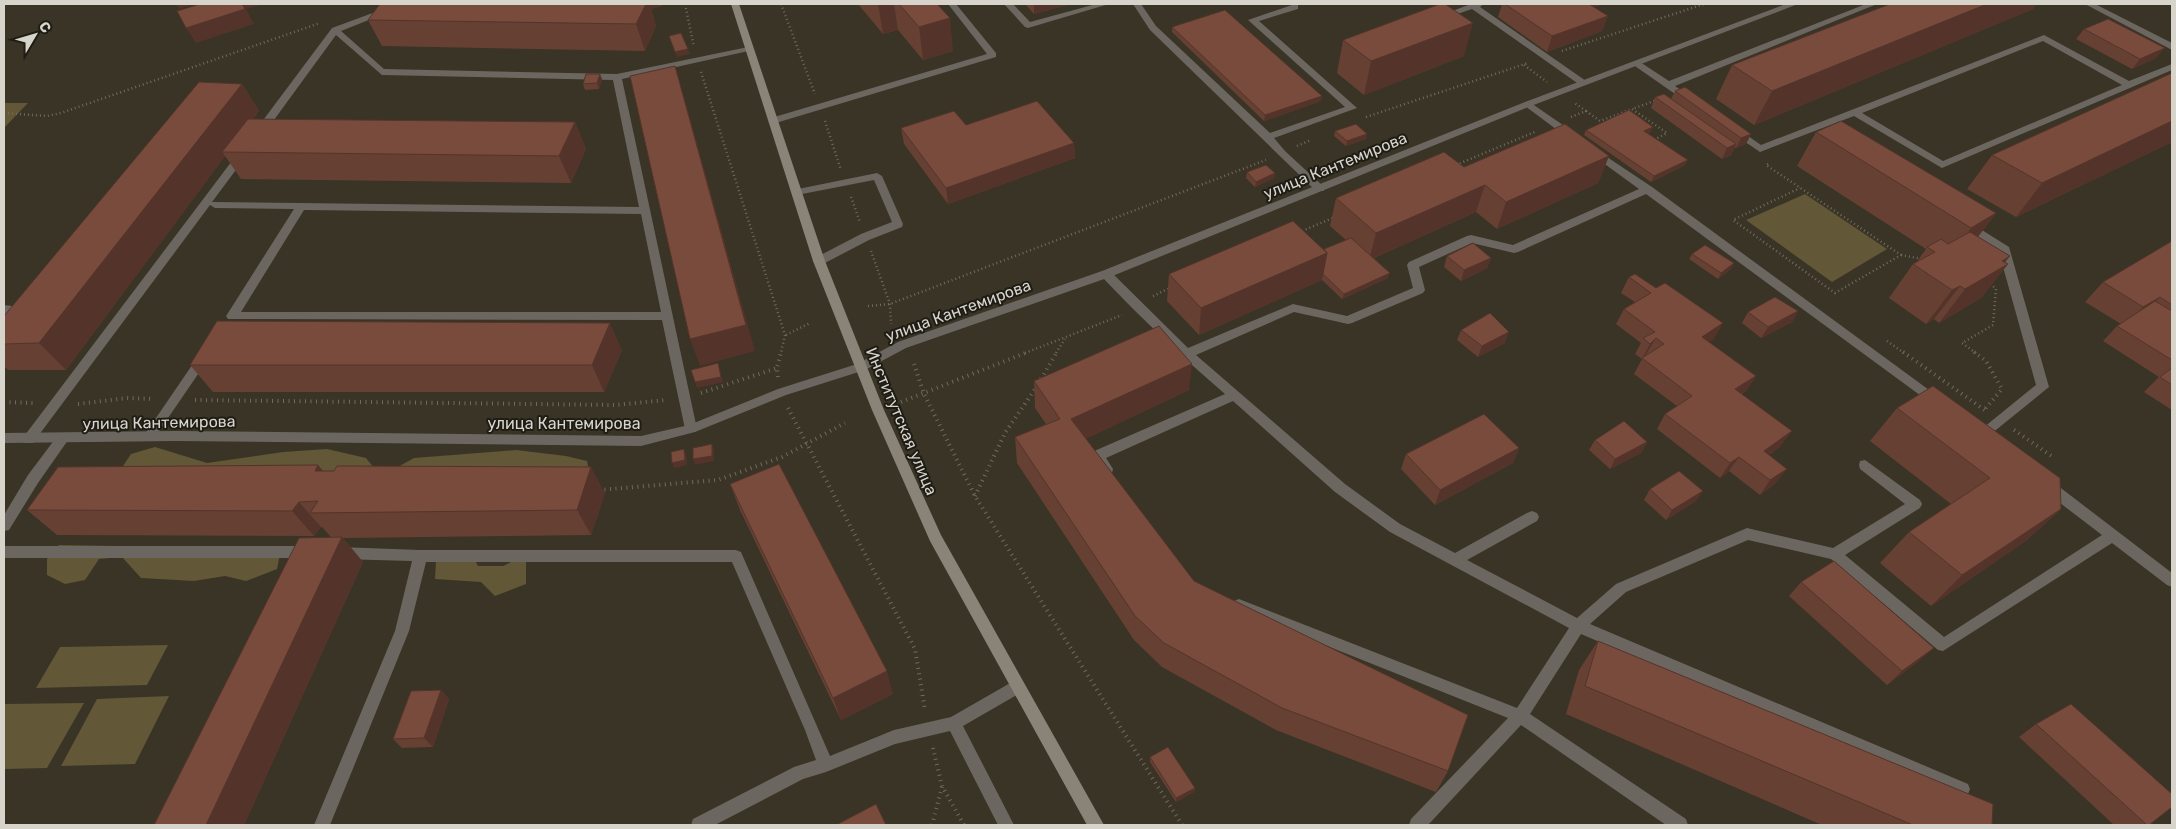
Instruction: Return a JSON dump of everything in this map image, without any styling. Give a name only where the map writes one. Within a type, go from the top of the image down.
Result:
[{"type":"main road","name":"Институтская улица","points":[[735,4],[775,120],[819,261],[861,367],[935,537],[1017,687],[1096,825]]},
{"type":"street","points":[[775,120],[993,55],[952,4]]},
{"type":"street","points":[[1008,4],[1028,25],[1105,4]]},
{"type":"street","points":[[1137,4],[1154,28],[1268,137],[1281,154],[1320,189]]},
{"type":"street","name":"улица Кантемирова","points":[[4,438],[148,437],[641,441],[692,429],[782,392],[861,367],[902,345],[1106,274],[1528,104],[1794,4]]},
{"type":"street","points":[[1668,84],[1873,4]]},
{"type":"street","points":[[2089,4],[2172,47]]},
{"type":"street","points":[[1426,22],[1476,5],[1583,83]]},
{"type":"street","points":[[29,439],[335,30],[391,9],[408,7]]},
{"type":"street","points":[[1268,137],[1352,108],[1253,20],[1294,7]]},
{"type":"street","points":[[335,30],[382,72],[616,77],[750,48]]},
{"type":"street","points":[[1728,126],[1760,149],[2044,38],[2129,85],[2136,83]]},
{"type":"street","points":[[1637,64],[1703,110]]},
{"type":"street","points":[[1854,112],[1942,166],[2172,67]]},
{"type":"street","points":[[616,77],[692,429]]},
{"type":"street","points":[[1528,104],[1648,189],[1942,406]]},
{"type":"street","points":[[797,192],[877,176],[898,224],[865,237],[819,261]]},
{"type":"street","points":[[1186,354],[1294,308],[1348,320],[1419,290],[1414,264],[1471,240],[1514,249],[1648,189]]},
{"type":"street","points":[[215,205],[645,211]]},
{"type":"street","points":[[301,206],[229,320],[667,316]]},
{"type":"street","points":[[1952,215],[2003,247],[2043,388],[1982,435]]},
{"type":"street","points":[[1106,274],[1136,307],[1186,354],[1340,488],[1395,528],[1578,626],[1962,789]]},
{"type":"street","points":[[4,309],[8,309],[4,314]]},
{"type":"street","points":[[148,437],[211,347]]},
{"type":"street","points":[[1114,479],[1097,456],[1234,395]]},
{"type":"street","points":[[4,526],[33,479],[62,439]]},
{"type":"street","points":[[1835,554],[1915,504],[1865,465]]},
{"type":"street","points":[[2036,476],[2172,581]]},
{"type":"street","points":[[1455,560],[1532,517]]},
{"type":"street","points":[[1417,825],[1520,716],[1578,626],[1621,588],[1747,534],[1835,554],[1942,645],[2113,535]]},
{"type":"street","points":[[4,552],[314,552],[420,556],[736,556],[813,730],[826,765]]},
{"type":"street","points":[[322,825],[402,631],[420,556]]},
{"type":"street","points":[[1223,598],[1520,716],[1680,825]]},
{"type":"street","points":[[699,825],[800,772],[826,765],[894,737],[954,723],[1017,687]]},
{"type":"street","points":[[954,723],[1006,825]]},
{"type":"path","points":[[4,402],[77,404],[127,398],[615,405],[685,398],[777,368],[786,335],[697,60],[685,4]]},
{"type":"path","points":[[781,4],[890,304],[891,324]]},
{"type":"path","points":[[4,113],[47,116],[61,113],[329,20]]},
{"type":"path","points":[[1523,64],[1548,83]]},
{"type":"path","points":[[1567,97],[1600,121],[1679,93]]},
{"type":"path","points":[[1632,109],[1667,133],[1650,142]]},
{"type":"path","points":[[1455,166],[1586,111]]},
{"type":"path","points":[[1775,161],[1766,165],[1901,256],[1929,261]]},
{"type":"path","points":[[1800,188],[1733,220],[1835,293],[1901,256]]},
{"type":"path","points":[[1301,232],[1337,216]]},
{"type":"path","points":[[1984,409],[2002,389],[1986,361],[1962,342],[1993,325],[1996,289],[1989,283]]},
{"type":"path","points":[[901,402],[1065,339],[1136,307],[1157,293],[1175,286]]},
{"type":"path","points":[[786,335],[810,323]]},
{"type":"path","points":[[975,496],[1004,433],[1021,412],[1065,339]]},
{"type":"path","points":[[914,364],[924,394],[975,496],[1182,825]]},
{"type":"path","points":[[788,408],[915,649],[929,730],[942,786],[964,825]]},
{"type":"path","points":[[594,490],[718,480],[782,457],[845,423]]},
{"type":"path","points":[[932,825],[942,786]]},
{"type":"shaded area","points":[[4,103],[28,103],[4,128]]},
{"type":"shaded area","points":[[1805,194],[1887,249],[1832,282],[1746,220]]},
{"type":"shaded area","points":[[155,447],[207,463],[283,452],[327,449],[366,458],[374,468],[396,468],[414,458],[516,450],[566,456],[587,461],[592,483],[117,475],[131,454]]},
{"type":"shaded area","points":[[59,545],[281,549],[277,569],[246,581],[225,576],[194,581],[141,578],[122,557],[99,559],[85,580],[65,584],[47,575],[47,559]]},
{"type":"shaded area","points":[[471,553],[478,566],[503,566],[526,555],[526,584],[495,596],[481,582],[435,579],[436,561]]},
{"type":"shaded area","points":[[168,645],[147,685],[36,688],[60,647]]},
{"type":"shaded area","points":[[169,696],[135,764],[61,766],[97,699]]},
{"type":"shaded area","points":[[84,703],[47,768],[4,769],[4,704]]},
{"type":"building","points":[[200,4],[242,4],[245,9],[186,28],[177,11]]},
{"type":"building","points":[[380,4],[646,4],[636,24],[368,20]]},
{"type":"building","points":[[899,4],[937,4],[950,18],[919,27]]},
{"type":"building","points":[[1440,4],[1445,4],[1473,23],[1371,61],[1343,40]]},
{"type":"building","points":[[1505,4],[1589,4],[1608,16],[1552,36]]},
{"type":"building","points":[[1890,4],[1987,4],[1772,91],[1732,65]]},
{"type":"building","points":[[1225,10],[1322,96],[1265,115],[1172,27]]},
{"type":"building","points":[[2108,19],[2165,48],[2140,59],[2084,29]]},
{"type":"building","points":[[681,33],[688,49],[675,52],[669,36]]},
{"type":"building","points":[[675,66],[746,325],[690,339],[630,76]]},
{"type":"building","points":[[2172,73],[2172,121],[2042,183],[1992,155]]},
{"type":"building","points":[[586,74],[600,74],[597,83],[583,84]]},
{"type":"building","points":[[199,82],[242,84],[39,343],[4,344],[4,316]]},
{"type":"building","points":[[1685,87],[1751,134],[1741,138],[1675,91]]},
{"type":"building","points":[[1664,94],[1736,144],[1727,148],[1655,97]]},
{"type":"building","points":[[1037,101],[1074,143],[946,188],[901,128],[954,111],[966,125]]},
{"type":"building","points":[[1629,110],[1653,127],[1644,131],[1688,160],[1654,176],[1586,130]]},
{"type":"building","points":[[248,119],[575,122],[559,156],[222,152]]},
{"type":"building","points":[[1841,121],[1996,213],[1971,228],[1816,132]]},
{"type":"building","points":[[1356,124],[1367,134],[1347,141],[1335,131]]},
{"type":"building","points":[[1565,124],[1609,156],[1506,202],[1485,185],[1376,233],[1336,198],[1444,152],[1464,167]]},
{"type":"building","points":[[1266,165],[1275,173],[1256,182],[1247,172]]},
{"type":"building","points":[[1293,221],[1327,253],[1201,308],[1169,274]]},
{"type":"building","points":[[1970,232],[2010,256],[2002,261],[2008,264],[1965,289],[1960,286],[1952,290],[1913,264],[1935,252],[1927,247],[1941,239],[1948,244]]},
{"type":"building","points":[[1351,238],[1390,273],[1344,294],[1323,274],[1327,253],[1324,249]]},
{"type":"building","points":[[2172,241],[2172,305],[2160,297],[2143,307],[2103,282]]},
{"type":"building","points":[[1473,243],[1491,258],[1464,270],[1447,256]]},
{"type":"building","points":[[1705,245],[1734,263],[1721,273],[1692,254]]},
{"type":"building","points":[[1635,274],[1656,288],[1665,283],[1723,323],[1702,337],[1756,376],[1735,389],[1792,431],[1764,451],[1787,469],[1770,480],[1739,457],[1730,463],[1665,414],[1692,396],[1642,358],[1664,344],[1656,338],[1650,344],[1643,338],[1655,332],[1624,309],[1651,293],[1629,277]]},
{"type":"building","points":[[1775,297],[1798,311],[1768,327],[1748,312]]},
{"type":"building","points":[[2155,301],[2172,311],[2172,360],[2117,326]]},
{"type":"building","points":[[1490,313],[1509,332],[1482,346],[1461,330]]},
{"type":"building","points":[[217,321],[610,323],[592,365],[190,365]]},
{"type":"building","points":[[1159,326],[1192,364],[1071,419],[1194,581],[1468,715],[1448,771],[1282,708],[1164,643],[1135,616],[1015,437],[1060,419],[1034,381]]},
{"type":"building","points":[[718,363],[721,377],[695,382],[691,370]]},
{"type":"building","points":[[2172,368],[2172,385],[2160,377]]},
{"type":"building","points":[[1933,386],[2060,478],[2061,509],[1962,575],[1909,532],[1990,478],[1897,408]]},
{"type":"building","points":[[1484,414],[1519,448],[1440,490],[1406,454]]},
{"type":"building","points":[[1624,421],[1647,442],[1615,459],[1595,440]]},
{"type":"building","points":[[712,444],[712,456],[693,459],[693,448]]},
{"type":"building","points":[[684,449],[685,460],[672,463],[671,452]]},
{"type":"building","points":[[779,464],[887,671],[833,698],[730,484]]},
{"type":"building","points":[[318,465],[315,471],[334,471],[337,466],[591,467],[577,510],[310,513],[318,501],[299,502],[292,511],[27,510],[58,467]]},
{"type":"building","points":[[1679,471],[1703,491],[1672,510],[1650,489]]},
{"type":"building","points":[[342,537],[206,825],[154,825],[299,538]]},
{"type":"building","points":[[1834,561],[1934,648],[1902,671],[1801,582]]},
{"type":"building","points":[[1598,641],[1993,804],[1992,825],[1913,825],[1585,686]]},
{"type":"building","points":[[441,690],[424,738],[393,739],[411,691]]},
{"type":"building","points":[[2071,704],[2172,794],[2172,807],[2147,825],[2036,724]]},
{"type":"building","points":[[1168,747],[1195,788],[1176,798],[1150,757]]},
{"type":"building","points":[[876,804],[886,825],[836,825]]}]
